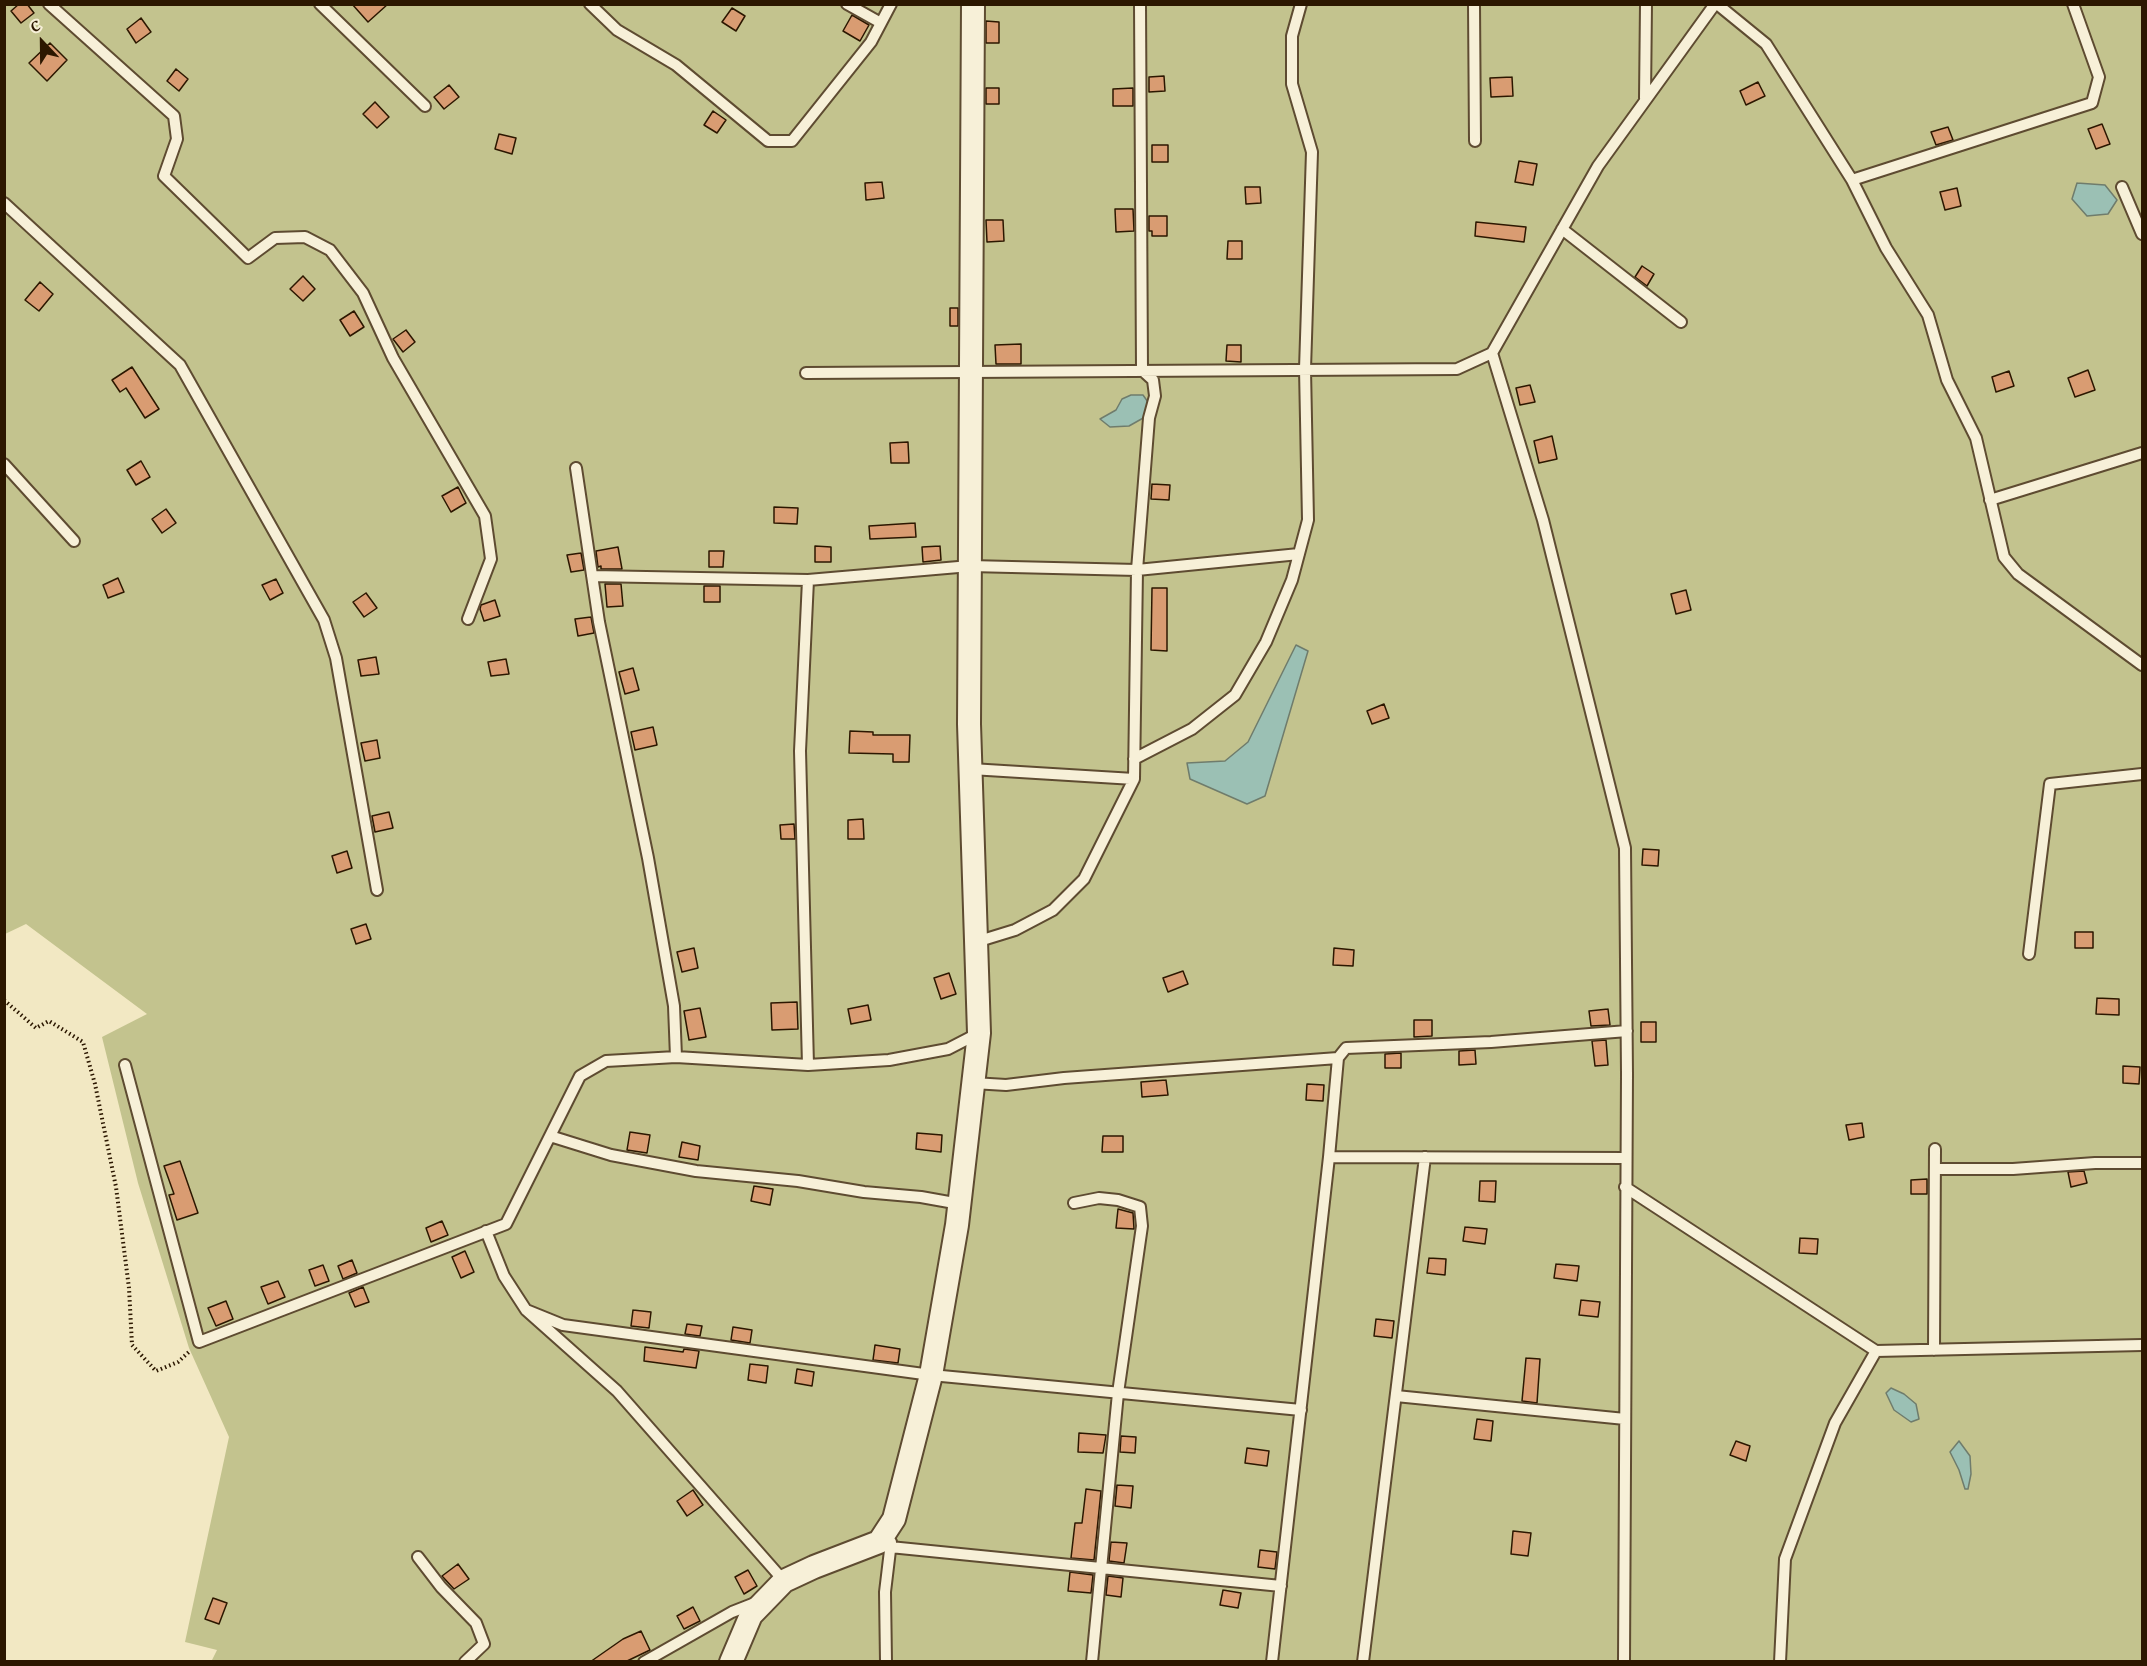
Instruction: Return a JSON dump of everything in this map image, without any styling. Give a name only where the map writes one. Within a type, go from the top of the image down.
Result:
[{"type":"street","points":[[731,1662],[750,1615],[784,1581],[879,1542],[894,1519],[931,1375],[960,1204],[979,1033],[971,769],[973,4]]},
{"type":"lane","points":[[49,4],[174,116],[177,139],[164,176],[248,258],[275,238],[305,237],[330,250],[363,293],[393,358],[484,516],[490,559],[468,619]]},
{"type":"lane","points":[[320,4],[425,106]]},
{"type":"lane","points":[[590,4],[617,30],[676,65],[768,141],[792,141],[872,42],[891,4]]},
{"type":"lane","points":[[847,4],[881,23]]},
{"type":"lane","points":[[976,942],[1015,930],[1053,910],[1084,879],[1134,779],[1137,570],[1149,418],[1155,396],[1153,380],[1142,370],[1140,4]]},
{"type":"lane","points":[[1134,759],[1192,729],[1235,695],[1266,642],[1292,580],[1308,520],[1305,369],[1312,152],[1292,84],[1292,36],[1301,4]]},
{"type":"lane","points":[[1474,4],[1475,141]]},
{"type":"lane","points":[[1645,99],[1646,4]]},
{"type":"lane","points":[[806,373],[1457,369],[1491,353],[1598,166],[1716,4],[1766,44],[1852,180],[1886,248],[1928,315],[1947,380],[1976,438],[2004,557],[2018,574],[2142,665]]},
{"type":"lane","points":[[1852,180],[2092,103],[2099,77],[2073,4]]},
{"type":"lane","points":[[2122,188],[2142,234]]},
{"type":"lane","points":[[4,203],[180,365],[324,620],[336,658],[376,891]]},
{"type":"lane","points":[[1562,229],[1681,322]]},
{"type":"lane","points":[[1491,353],[1543,520],[1625,848],[1627,1031],[1624,1662]]},
{"type":"lane","points":[[1990,500],[2142,453]]},
{"type":"lane","points":[[4,464],[74,541]]},
{"type":"lane","points":[[576,468],[599,622],[648,858],[674,1006],[676,1057]]},
{"type":"lane","points":[[592,576],[807,580],[970,566],[1137,570],[1299,554]]},
{"type":"lane","points":[[807,580],[800,751],[808,1065]]},
{"type":"lane","points":[[971,769],[1134,779]]},
{"type":"lane","points":[[2029,954],[2050,784],[2142,774]]},
{"type":"lane","points":[[1272,1662],[1338,1059],[1346,1048],[1491,1042],[1627,1031]]},
{"type":"lane","points":[[125,1065],[199,1342],[506,1224],[580,1076],[606,1061],[676,1057],[808,1065],[889,1060],[948,1049],[979,1033]]},
{"type":"lane","points":[[973,1083],[1006,1084],[1338,1059]]},
{"type":"lane","points":[[550,1136],[611,1155],[696,1171],[798,1181],[960,1204]]},
{"type":"lane","points":[[1934,1350],[1935,1149]]},
{"type":"lane","points":[[1329,1156],[1625,1158]]},
{"type":"lane","points":[[1363,1662],[1425,1157]]},
{"type":"lane","points":[[1935,1170],[2142,1163]]},
{"type":"lane","points":[[1625,1187],[1876,1351],[2142,1345]]},
{"type":"lane","points":[[1074,1203],[1099,1198],[1118,1200],[1140,1207],[1142,1226],[1118,1393],[1092,1662]]},
{"type":"lane","points":[[486,1231],[504,1276],[526,1310],[617,1391],[784,1581]]},
{"type":"lane","points":[[526,1310],[563,1325],[931,1375],[1301,1410]]},
{"type":"lane","points":[[1780,1662],[1785,1559],[1835,1423],[1876,1351]]},
{"type":"lane","points":[[1396,1396],[1625,1419]]},
{"type":"lane","points":[[886,1662],[885,1592],[894,1519]]},
{"type":"lane","points":[[890,1547],[1281,1586]]},
{"type":"lane","points":[[418,1557],[441,1587],[476,1623],[484,1644],[465,1662]]},
{"type":"lane","points":[[644,1662],[732,1612],[766,1599]]},
{"type":"path","points":[[4,1000],[14,1006],[36,1028],[49,1021],[83,1042],[95,1083],[116,1187],[129,1288],[132,1345],[156,1371],[178,1362],[199,1342]]},
{"type":"green space","points":[[4,5],[2142,5],[2142,1661],[211,1662],[217,1650],[185,1642],[229,1437],[189,1348],[138,1183],[102,1037],[147,1014],[26,924],[5,934]]},
{"type":"water","points":[[2077,183],[2105,185],[2117,200],[2108,214],[2087,216],[2072,199]]},
{"type":"water","points":[[1131,395],[1143,395],[1150,405],[1145,417],[1129,426],[1110,427],[1100,419],[1116,410],[1122,399]]},
{"type":"water","points":[[1296,645],[1308,651],[1265,796],[1247,804],[1190,779],[1187,763],[1225,761],[1248,742]]},
{"type":"water","points":[[1891,1388],[1904,1394],[1916,1404],[1919,1419],[1911,1422],[1894,1410],[1886,1393]]},
{"type":"water","points":[[1959,1441],[1970,1456],[1971,1474],[1968,1489],[1965,1489],[1950,1452]]},
{"type":"building","points":[[19,4],[27,4],[34,13],[21,23],[11,11]]},
{"type":"building","points":[[352,4],[388,4],[368,22]]},
{"type":"building","points":[[732,8],[745,16],[736,31],[722,22]]},
{"type":"building","points":[[852,15],[869,25],[860,41],[843,31]]},
{"type":"building","points":[[141,18],[151,32],[136,43],[127,29]]},
{"type":"building","points":[[986,21],[999,22],[999,43],[986,43]]},
{"type":"building","points":[[50,43],[67,60],[47,81],[29,63]]},
{"type":"building","points":[[176,69],[188,79],[179,91],[167,81]]},
{"type":"building","points":[[1164,76],[1165,91],[1149,92],[1149,77]]},
{"type":"building","points":[[1512,77],[1513,96],[1491,97],[1490,78]]},
{"type":"building","points":[[1758,82],[1765,96],[1746,105],[1740,91]]},
{"type":"building","points":[[449,85],[459,97],[444,109],[434,97]]},
{"type":"building","points":[[986,88],[999,88],[999,104],[986,104]]},
{"type":"building","points":[[1133,88],[1133,106],[1113,106],[1113,89]]},
{"type":"building","points":[[375,102],[389,117],[377,128],[363,114]]},
{"type":"building","points":[[713,111],[726,120],[717,133],[704,125]]},
{"type":"building","points":[[2102,124],[2110,144],[2096,149],[2088,129]]},
{"type":"building","points":[[1948,127],[1953,140],[1936,145],[1931,132]]},
{"type":"building","points":[[499,134],[516,138],[512,154],[495,149]]},
{"type":"building","points":[[1152,145],[1168,145],[1168,162],[1152,162]]},
{"type":"building","points":[[1519,161],[1537,164],[1533,185],[1515,182]]},
{"type":"building","points":[[882,182],[884,198],[866,200],[865,183]]},
{"type":"building","points":[[1245,187],[1260,187],[1261,203],[1246,204]]},
{"type":"building","points":[[1957,188],[1961,206],[1945,210],[1940,192]]},
{"type":"building","points":[[1115,209],[1133,209],[1134,231],[1116,232]]},
{"type":"building","points":[[1149,216],[1167,216],[1167,236],[1152,236],[1152,231],[1149,231]]},
{"type":"building","points":[[986,220],[1003,220],[1004,241],[987,242]]},
{"type":"building","points":[[1476,222],[1526,227],[1524,242],[1475,236]]},
{"type":"building","points":[[1228,241],[1242,241],[1242,259],[1227,259]]},
{"type":"building","points":[[1642,266],[1654,274],[1647,286],[1635,277]]},
{"type":"building","points":[[303,276],[315,289],[303,301],[290,289]]},
{"type":"building","points":[[40,282],[53,294],[39,311],[25,300]]},
{"type":"building","points":[[950,308],[958,308],[958,326],[950,326]]},
{"type":"building","points":[[354,311],[364,327],[350,336],[340,320]]},
{"type":"building","points":[[406,330],[415,342],[403,352],[393,339]]},
{"type":"building","points":[[1021,344],[1021,364],[996,364],[995,345]]},
{"type":"building","points":[[1227,345],[1241,345],[1241,362],[1226,361]]},
{"type":"building","points":[[132,367],[159,409],[145,418],[126,388],[120,392],[112,380]]},
{"type":"building","points":[[2088,370],[2095,390],[2075,397],[2068,378]]},
{"type":"building","points":[[2009,371],[2014,386],[1996,392],[1992,377]]},
{"type":"building","points":[[1530,385],[1535,402],[1520,405],[1516,388]]},
{"type":"building","points":[[1552,436],[1557,459],[1539,463],[1534,441]]},
{"type":"building","points":[[908,442],[909,463],[891,463],[890,443]]},
{"type":"building","points":[[141,461],[150,477],[136,485],[127,470]]},
{"type":"building","points":[[1152,484],[1170,485],[1169,500],[1151,499]]},
{"type":"building","points":[[458,487],[466,503],[451,512],[442,496]]},
{"type":"building","points":[[774,507],[798,508],[797,524],[774,523]]},
{"type":"building","points":[[166,509],[176,523],[162,533],[152,519]]},
{"type":"building","points":[[915,523],[916,537],[870,539],[869,526]]},
{"type":"building","points":[[815,546],[831,547],[831,562],[815,562]]},
{"type":"building","points":[[940,546],[941,560],[923,562],[922,547]]},
{"type":"building","points":[[618,547],[622,569],[598,567],[596,551]]},
{"type":"building","points":[[709,551],[724,551],[723,567],[709,567]]},
{"type":"building","points":[[581,553],[584,570],[571,572],[567,555]]},
{"type":"building","points":[[118,578],[124,592],[108,598],[103,585]]},
{"type":"building","points":[[276,579],[283,593],[270,600],[262,585]]},
{"type":"building","points":[[605,584],[621,584],[623,606],[607,607]]},
{"type":"building","points":[[704,586],[720,586],[720,602],[704,602]]},
{"type":"building","points":[[1152,588],[1167,588],[1167,651],[1151,650]]},
{"type":"building","points":[[1686,590],[1691,610],[1676,614],[1671,594]]},
{"type":"building","points":[[366,593],[377,608],[364,617],[353,602]]},
{"type":"building","points":[[495,600],[500,616],[484,621],[481,605]]},
{"type":"building","points":[[591,617],[594,633],[578,636],[575,619]]},
{"type":"building","points":[[376,657],[379,674],[361,676],[358,660]]},
{"type":"building","points":[[506,659],[509,674],[491,676],[488,662]]},
{"type":"building","points":[[633,668],[639,690],[625,694],[619,672]]},
{"type":"building","points":[[1384,704],[1389,718],[1372,724],[1367,711]]},
{"type":"building","points":[[653,727],[657,745],[635,750],[631,732]]},
{"type":"building","points":[[850,731],[873,732],[873,735],[910,735],[909,762],[893,762],[893,754],[849,753]]},
{"type":"building","points":[[377,740],[380,758],[365,761],[361,743]]},
{"type":"building","points":[[389,812],[393,828],[375,832],[372,816]]},
{"type":"building","points":[[863,819],[864,839],[848,839],[848,820]]},
{"type":"building","points":[[794,824],[795,839],[781,839],[780,825]]},
{"type":"building","points":[[1643,849],[1659,850],[1658,866],[1642,865]]},
{"type":"building","points":[[347,851],[352,868],[337,873],[332,856]]},
{"type":"building","points":[[366,924],[371,939],[356,944],[351,929]]},
{"type":"building","points":[[2075,932],[2093,932],[2093,948],[2075,948]]},
{"type":"building","points":[[694,948],[698,968],[682,972],[677,952]]},
{"type":"building","points":[[1334,948],[1354,950],[1353,966],[1333,965]]},
{"type":"building","points":[[1183,971],[1188,984],[1168,992],[1163,978]]},
{"type":"building","points":[[949,973],[956,994],[941,999],[934,978]]},
{"type":"building","points":[[2097,998],[2119,999],[2119,1015],[2096,1014]]},
{"type":"building","points":[[797,1002],[798,1029],[772,1030],[771,1003]]},
{"type":"building","points":[[868,1005],[871,1020],[851,1024],[848,1009]]},
{"type":"building","points":[[700,1008],[706,1037],[689,1040],[684,1011]]},
{"type":"building","points":[[1608,1009],[1610,1025],[1591,1026],[1589,1011]]},
{"type":"building","points":[[1414,1020],[1432,1020],[1432,1036],[1414,1037]]},
{"type":"building","points":[[1641,1022],[1656,1022],[1656,1042],[1641,1042]]},
{"type":"building","points":[[1606,1040],[1608,1065],[1595,1066],[1592,1041]]},
{"type":"building","points":[[1475,1050],[1476,1064],[1459,1065],[1459,1051]]},
{"type":"building","points":[[1401,1053],[1401,1068],[1385,1068],[1385,1054]]},
{"type":"building","points":[[2123,1066],[2140,1067],[2139,1084],[2123,1083]]},
{"type":"building","points":[[1166,1080],[1168,1095],[1142,1097],[1141,1082]]},
{"type":"building","points":[[1307,1084],[1324,1085],[1323,1101],[1306,1100]]},
{"type":"building","points":[[1862,1123],[1864,1137],[1849,1140],[1846,1125]]},
{"type":"building","points":[[630,1132],[650,1135],[647,1153],[627,1150]]},
{"type":"building","points":[[917,1133],[942,1135],[941,1152],[916,1149]]},
{"type":"building","points":[[1103,1136],[1123,1136],[1123,1152],[1102,1152]]},
{"type":"building","points":[[682,1142],[700,1146],[698,1160],[679,1157]]},
{"type":"building","points":[[180,1161],[198,1213],[177,1220],[169,1195],[174,1194],[164,1166]]},
{"type":"building","points":[[2084,1171],[2087,1183],[2071,1187],[2068,1172]]},
{"type":"building","points":[[1927,1179],[1927,1194],[1911,1194],[1911,1180]]},
{"type":"building","points":[[1480,1181],[1496,1181],[1495,1202],[1479,1201]]},
{"type":"building","points":[[754,1186],[773,1189],[770,1205],[751,1201]]},
{"type":"building","points":[[1118,1209],[1133,1213],[1134,1229],[1116,1228]]},
{"type":"building","points":[[442,1221],[448,1235],[431,1242],[426,1228]]},
{"type":"building","points":[[1465,1227],[1487,1229],[1485,1244],[1463,1241]]},
{"type":"building","points":[[1800,1238],[1818,1239],[1817,1254],[1799,1253]]},
{"type":"building","points":[[465,1251],[474,1272],[461,1278],[452,1257]]},
{"type":"building","points":[[1429,1258],[1446,1259],[1445,1275],[1427,1273]]},
{"type":"building","points":[[352,1260],[357,1273],[343,1279],[338,1266]]},
{"type":"building","points":[[1556,1264],[1579,1266],[1577,1281],[1554,1278]]},
{"type":"building","points":[[323,1265],[329,1281],[315,1286],[309,1270]]},
{"type":"building","points":[[278,1281],[285,1297],[268,1304],[261,1287]]},
{"type":"building","points":[[363,1287],[369,1302],[355,1307],[349,1293]]},
{"type":"building","points":[[1581,1300],[1600,1302],[1598,1317],[1579,1315]]},
{"type":"building","points":[[226,1301],[233,1319],[216,1326],[208,1308]]},
{"type":"building","points":[[633,1310],[651,1312],[649,1328],[631,1326]]},
{"type":"building","points":[[1376,1319],[1394,1321],[1392,1338],[1374,1336]]},
{"type":"building","points":[[687,1324],[702,1326],[700,1336],[685,1334]]},
{"type":"building","points":[[733,1327],[752,1330],[750,1343],[731,1340]]},
{"type":"building","points":[[875,1345],[900,1349],[898,1363],[873,1360]]},
{"type":"building","points":[[645,1347],[683,1352],[684,1349],[699,1351],[696,1368],[644,1361]]},
{"type":"building","points":[[1526,1358],[1540,1359],[1537,1403],[1522,1401]]},
{"type":"building","points":[[750,1364],[768,1366],[766,1383],[748,1380]]},
{"type":"building","points":[[797,1369],[814,1372],[812,1386],[795,1383]]},
{"type":"building","points":[[1477,1419],[1493,1421],[1491,1441],[1474,1439]]},
{"type":"building","points":[[1079,1433],[1106,1435],[1103,1453],[1078,1452]]},
{"type":"building","points":[[1121,1436],[1136,1437],[1135,1453],[1120,1452]]},
{"type":"building","points":[[1736,1441],[1750,1446],[1746,1461],[1730,1455]]},
{"type":"building","points":[[1247,1448],[1269,1451],[1267,1466],[1245,1463]]},
{"type":"building","points":[[1117,1485],[1133,1486],[1131,1508],[1115,1506]]},
{"type":"building","points":[[1086,1489],[1101,1491],[1094,1560],[1071,1558],[1075,1523],[1082,1523]]},
{"type":"building","points":[[693,1490],[703,1505],[687,1516],[677,1501]]},
{"type":"building","points":[[1513,1531],[1531,1533],[1528,1556],[1511,1554]]},
{"type":"building","points":[[1111,1542],[1127,1543],[1124,1563],[1109,1561]]},
{"type":"building","points":[[1260,1550],[1277,1552],[1275,1569],[1258,1567]]},
{"type":"building","points":[[458,1564],[469,1579],[454,1589],[442,1576]]},
{"type":"building","points":[[748,1570],[757,1586],[744,1594],[735,1577]]},
{"type":"building","points":[[1070,1572],[1093,1575],[1091,1593],[1068,1591]]},
{"type":"building","points":[[1108,1576],[1123,1578],[1121,1597],[1106,1595]]},
{"type":"building","points":[[1223,1590],[1241,1593],[1238,1608],[1220,1605]]},
{"type":"building","points":[[213,1598],[227,1603],[219,1624],[205,1619]]},
{"type":"building","points":[[693,1607],[700,1621],[684,1629],[677,1616]]},
{"type":"building","points":[[641,1631],[650,1650],[625,1662],[590,1662],[623,1639]]}]
